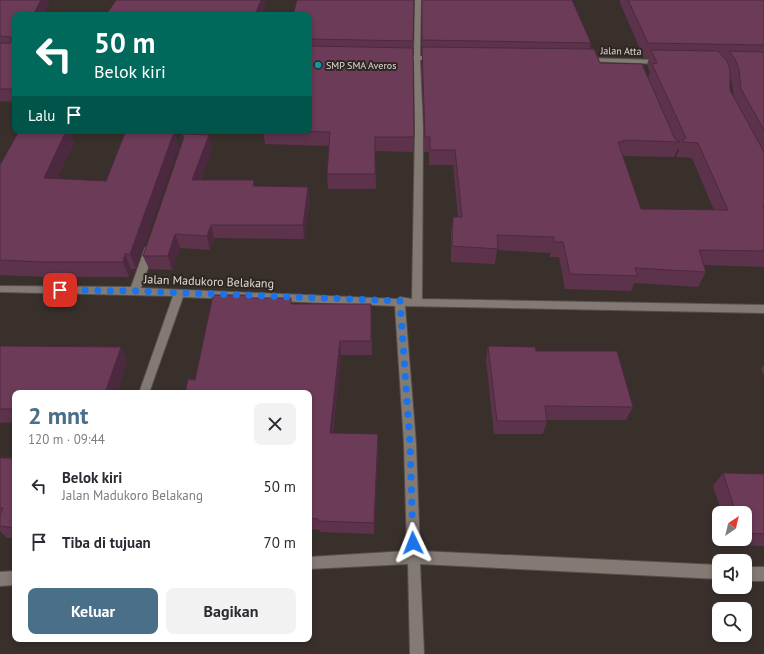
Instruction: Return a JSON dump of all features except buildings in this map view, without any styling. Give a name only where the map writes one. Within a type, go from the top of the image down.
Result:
[{"type":"street","points":[[417,303],[419,126],[417,58],[418,0]]},
{"type":"street","points":[[394,58],[440,58]]},
{"type":"street","name":"Jalan Atta","points":[[581,60],[667,62]]},
{"type":"street","points":[[635,61],[640,72]]},
{"type":"street","points":[[135,291],[152,239]]},
{"type":"street","name":"Jalan Madukoro Belakang","points":[[0,289],[135,291],[179,294],[400,301],[417,303],[764,309]]},
{"type":"street","points":[[145,390],[179,294]]},
{"type":"street","points":[[400,301],[410,444],[417,654]]},
{"type":"street","points":[[312,563],[413,558],[712,572]]},
{"type":"street","points":[[752,574],[764,574]]},
{"type":"street","points":[[0,579],[12,578]]},
{"type":"place","name":"SMP SMA Averos","points":[[318,65]]},
{"type":"route","points":[[60,290],[135,291],[179,294],[400,301],[410,444],[413,543]]}]
